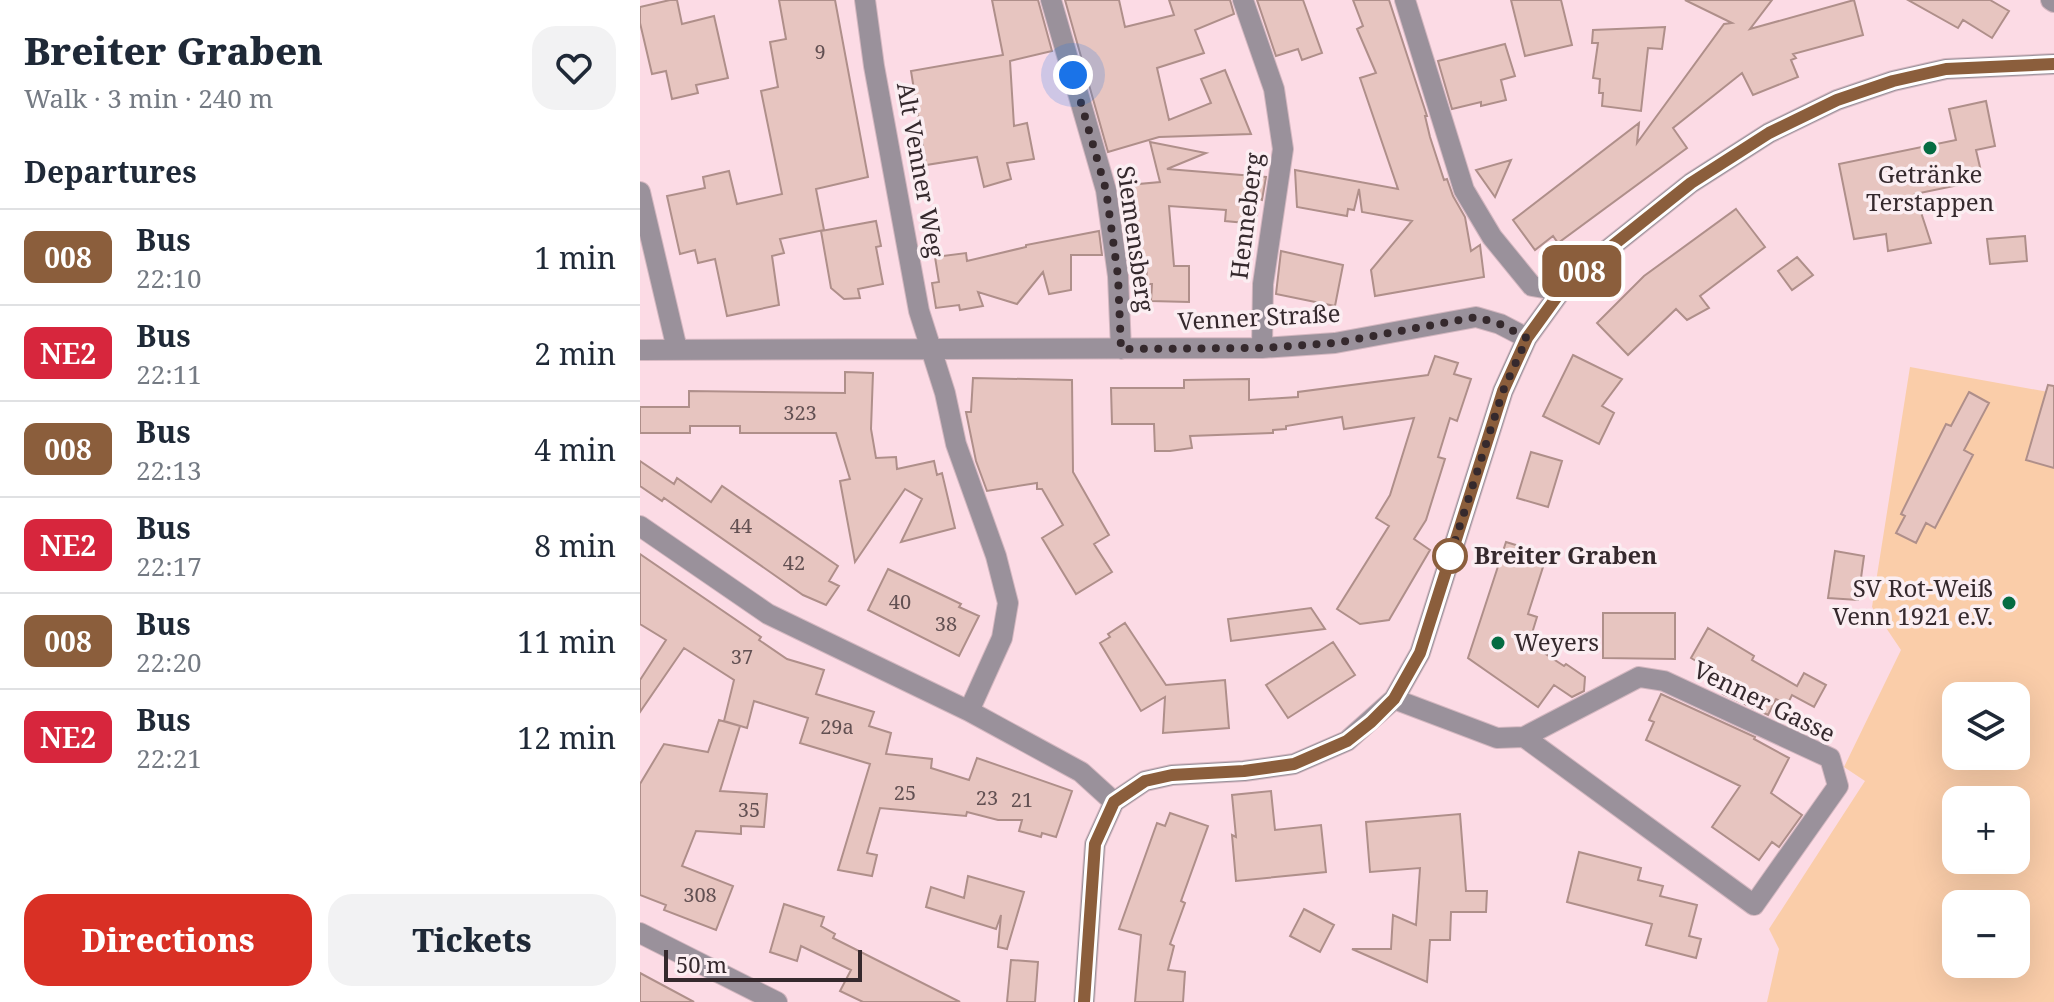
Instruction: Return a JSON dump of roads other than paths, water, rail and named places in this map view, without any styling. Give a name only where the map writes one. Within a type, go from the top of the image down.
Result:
[{"type":"street","name":"Alt Venner Weg","points":[[865,0],[874,66],[929,348]]},
{"type":"street","name":"Siemensberg","points":[[1051,0],[1106,190],[1118,276],[1121,349]]},
{"type":"street","name":"Henneberg","points":[[1243,0],[1274,89],[1283,149],[1263,284],[1262,348]]},
{"type":"street","points":[[1405,0],[1464,190],[1492,237],[1532,286],[1561,291]]},
{"type":"street","points":[[1084,1002],[1095,844],[1114,802],[1145,781],[1172,775],[1244,771],[1294,764],[1347,741],[1394,699],[1420,653],[1503,391],[1527,338],[1561,291],[1587,266],[1691,183],[1769,133],[1837,100],[1893,81],[1946,69],[2054,64]]},
{"type":"street","points":[[640,192],[677,349]]},
{"type":"street","name":"Venner Straße","points":[[640,350],[1262,348],[1335,343],[1476,317],[1500,324],[1527,338]]},
{"type":"street","points":[[929,348],[945,393],[956,444],[996,556],[1008,603],[1002,638],[969,711]]},
{"type":"street","points":[[640,526],[768,614],[969,711],[1081,772],[1114,802]]},
{"type":"street","name":"Venner Gasse","points":[[1639,677],[1664,681],[1830,758],[1838,786],[1754,905],[1524,737],[1639,677]]},
{"type":"street","points":[[1394,699],[1497,738],[1524,737]]},
{"type":"street","points":[[640,933],[777,1002]]},
{"type":"place","name":"Getränke Terstappen","points":[[1930,148]]},
{"type":"place","name":"Breiter Graben","points":[[1450,556]]},
{"type":"place","name":"SV Rot-Weiß Venn 1921 e.V.","points":[[2009,603]]},
{"type":"place","name":"Weyers","points":[[1498,643]]}]
